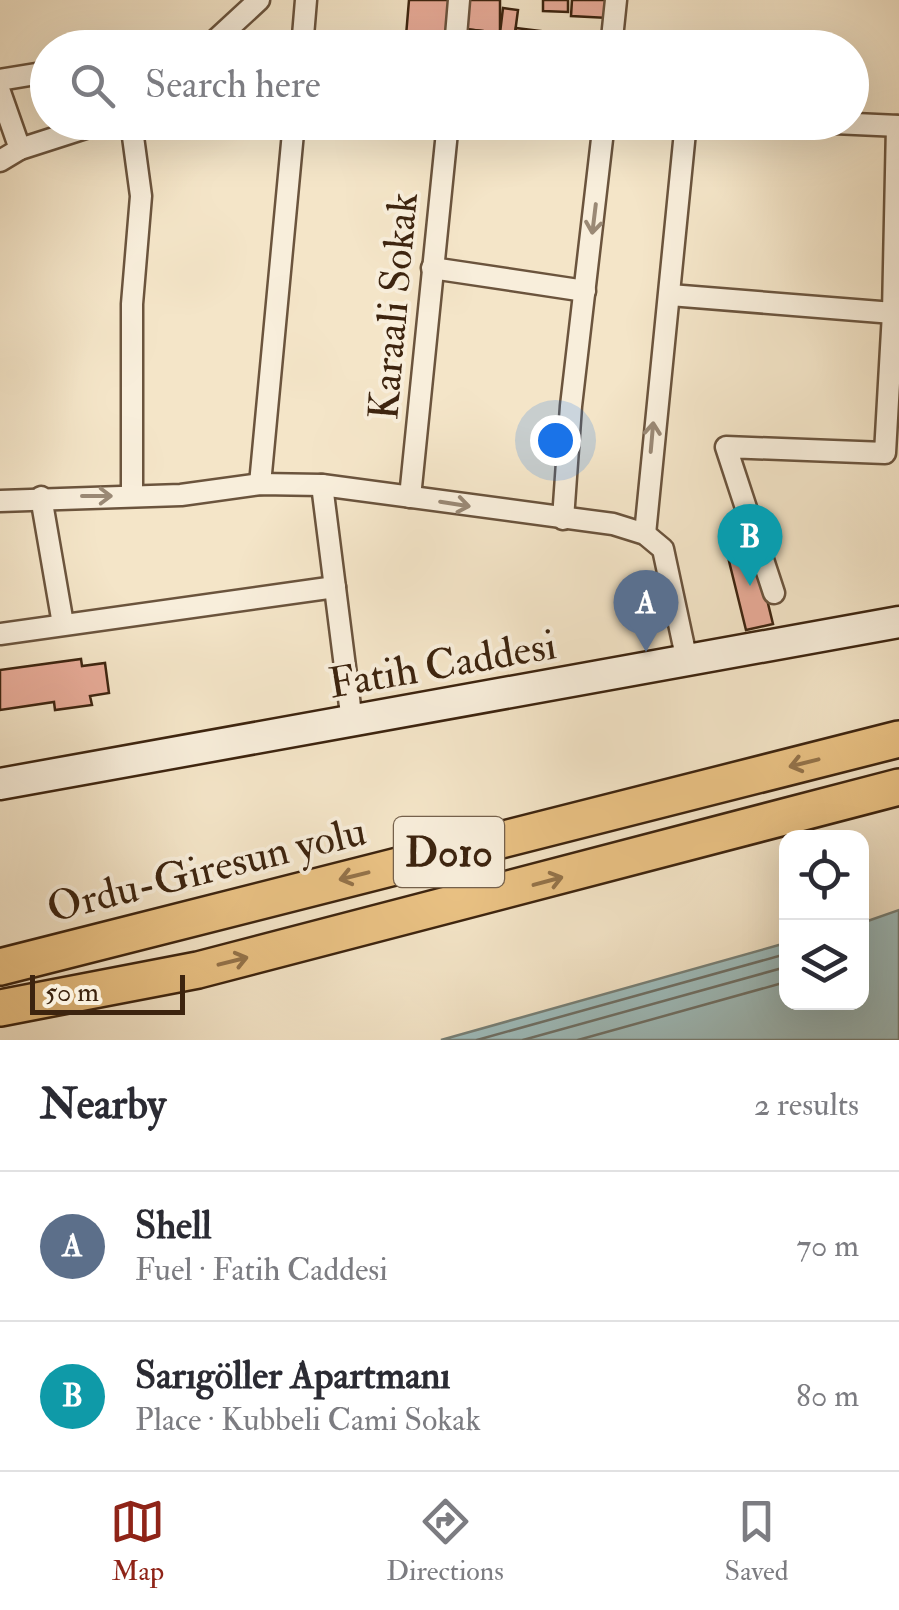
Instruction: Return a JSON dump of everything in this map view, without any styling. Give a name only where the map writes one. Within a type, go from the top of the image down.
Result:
[{"type":"highway","name":"Ordu-Giresun yolu","points":[[0,967],[899,739]]},
{"type":"highway","name":"D010","points":[[0,1008],[198,970],[899,786]]},
{"type":"main road","name":"Fatih Caddesi","points":[[0,784],[899,622]]},
{"type":"street","points":[[226,30],[258,0]]},
{"type":"street","points":[[304,30],[306,0]]},
{"type":"street","points":[[456,30],[459,0]]},
{"type":"street","points":[[613,30],[616,0]]},
{"type":"street","points":[[0,80],[30,75]]},
{"type":"street","points":[[0,92],[20,150]]},
{"type":"street","points":[[774,593],[726,447],[885,453],[896,313],[898,126],[869,125]]},
{"type":"street","points":[[0,161],[50,140]]},
{"type":"street","points":[[132,496],[132,304],[141,196],[133,140]]},
{"type":"street","points":[[260,484],[292,140]]},
{"type":"street","name":"Karaali Sokak","points":[[410,497],[446,140]]},
{"type":"street","points":[[563,519],[602,140]]},
{"type":"street","points":[[644,534],[656,387],[670,295],[684,140]]},
{"type":"street","points":[[432,268],[585,291]]},
{"type":"street","points":[[670,295],[896,313]]},
{"type":"street","points":[[0,501],[181,496],[260,484],[322,485],[613,524],[644,534],[663,549],[687,661]]},
{"type":"street","points":[[322,485],[352,722]]},
{"type":"street","points":[[41,497],[64,624]]},
{"type":"street","points":[[0,634],[335,587]]},
{"type":"water","points":[[899,910],[899,1040],[441,1040],[779,945],[779,1010],[869,1010],[869,921]]},
{"type":"building","points":[[409,0],[454,0],[452,30],[406,30]]},
{"type":"building","points":[[467,0],[500,0],[500,30],[464,29]]},
{"type":"building","points":[[543,0],[568,0],[568,12],[543,11]]},
{"type":"building","points":[[572,0],[609,0],[608,18],[571,16]]},
{"type":"building","points":[[503,8],[518,10],[515,30],[500,30]]},
{"type":"building","points":[[753,542],[773,624],[746,630],[726,549]]},
{"type":"building","points":[[81,659],[82,666],[105,663],[109,693],[90,696],[92,705],[55,710],[54,702],[0,710],[0,670]]},
{"type":"place","name":"Sarıgöller Apartmanı","points":[[750,586]]},
{"type":"place","name":"Shell","points":[[646,652]]}]
